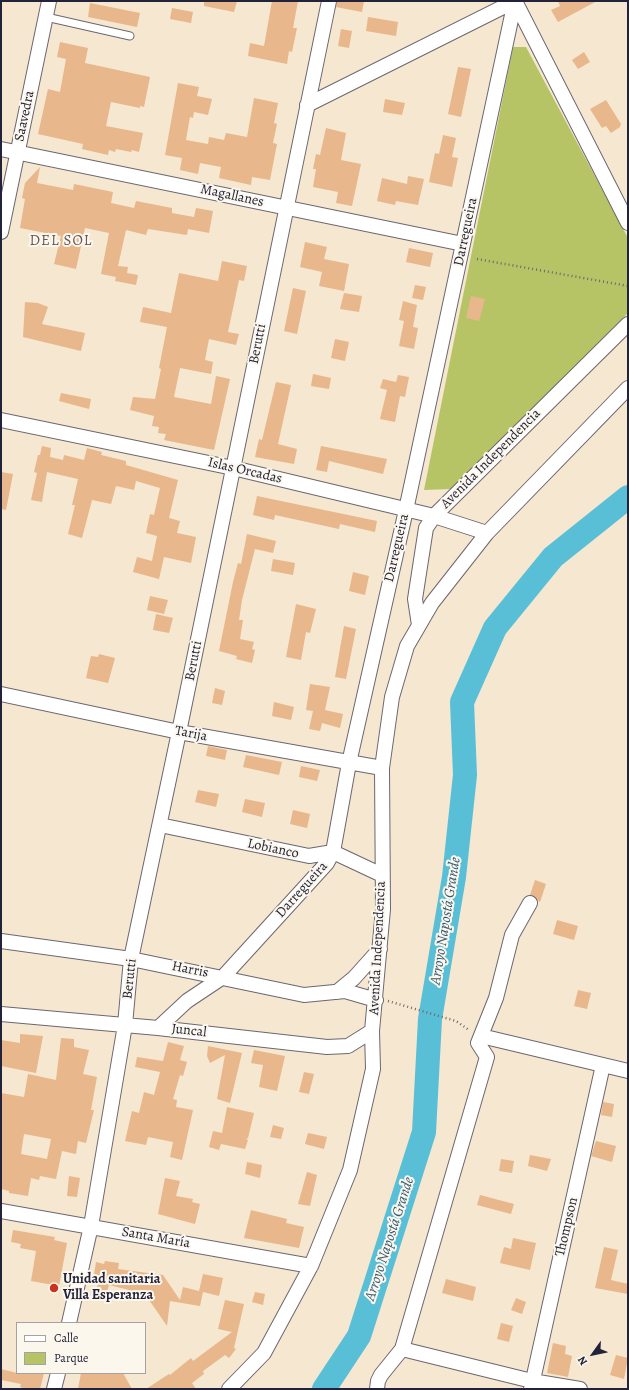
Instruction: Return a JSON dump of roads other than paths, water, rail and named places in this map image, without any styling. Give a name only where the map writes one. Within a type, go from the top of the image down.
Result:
[{"type":"street","name":"Saavedra","points":[[1,232],[49,1]]},
{"type":"street","name":"Berutti","points":[[69,1322],[91,1226],[125,1025],[131,959],[160,825],[328,1]]},
{"type":"street","points":[[307,105],[515,1],[628,223]]},
{"type":"street","name":"Darregueira","points":[[158,1028],[187,1002],[223,977],[326,863],[334,852],[349,763],[406,510],[515,1]]},
{"type":"street","name":"Magallanes","points":[[1,149],[463,244]]},
{"type":"street","name":"Avenida Independencia","points":[[420,625],[415,599],[426,528],[434,516],[628,324]]},
{"type":"street","name":"Avenida Independencia","points":[[229,1389],[264,1353],[311,1266],[350,1170],[373,1069],[372,1031],[376,1000],[383,909],[382,768],[392,696],[407,646],[432,603],[487,533],[628,388]]},
{"type":"street","name":"Islas Orcadas","points":[[1,420],[233,468],[434,516],[487,533]]},
{"type":"street","name":"Tarija","points":[[1,694],[179,732],[382,768]]},
{"type":"street","name":"Lobianco","points":[[160,825],[309,856],[334,852]]},
{"type":"street","points":[[334,852],[382,875]]},
{"type":"street","points":[[377,1389],[378,1381],[381,1375],[402,1349],[487,1058],[478,1043],[496,998],[512,935],[530,903]]},
{"type":"street","name":"Harris","points":[[1,941],[131,959],[304,995],[345,991],[376,1000]]},
{"type":"street","points":[[338,992],[354,978],[380,949]]},
{"type":"street","name":"Juncal","points":[[1,1014],[158,1028],[327,1047],[348,1046],[372,1031]]},
{"type":"street","points":[[481,1036],[628,1071]]},
{"type":"street","name":"Thompson","points":[[531,1385],[603,1065]]},
{"type":"street","name":"Santa María","points":[[1,1211],[311,1266]]},
{"type":"street","points":[[402,1349],[531,1385],[580,1389]]},
{"type":"street","points":[[54,1389],[58,1374]]},
{"type":"lane","points":[[46,17],[130,36]]},
{"type":"waterway","name":"Arroyo Napostá Grande","points":[[324,1389],[359,1336],[424,1132],[430,1019],[454,877],[465,775],[462,702],[495,628],[553,557],[628,497]]},
{"type":"place","name":"Unidad sanitaria Villa Esperanza","points":[[54,1288]]},
{"type":"district","name":"DEL SOL","points":[[61,241]]}]
